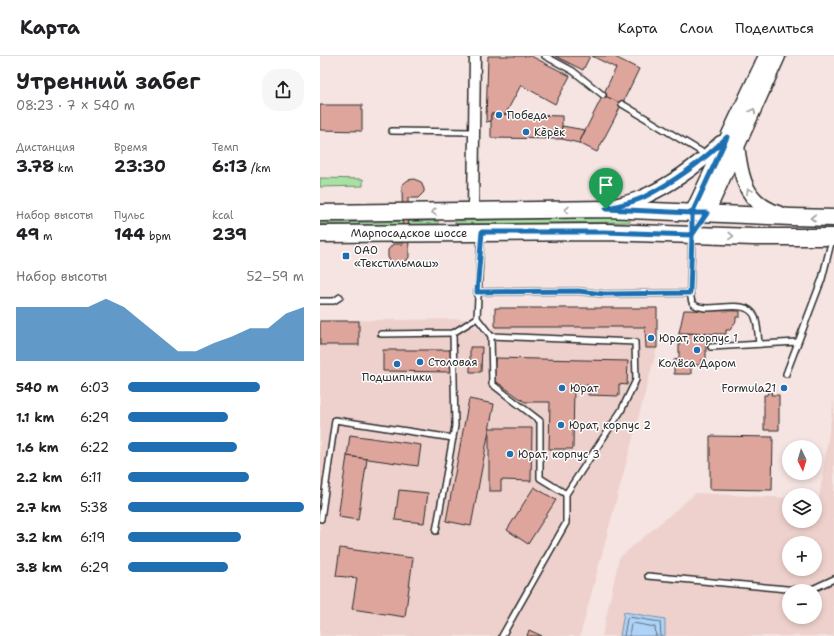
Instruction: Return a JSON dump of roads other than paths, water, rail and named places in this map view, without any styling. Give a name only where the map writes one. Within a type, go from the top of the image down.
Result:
[{"type":"main road","points":[[692,235],[700,213],[732,142],[766,56]]},
{"type":"main road","points":[[606,209],[641,198],[675,180],[708,156],[732,142],[778,56]]},
{"type":"main road","points":[[732,142],[747,189],[756,201],[770,211],[792,218]]},
{"type":"main road","name":"Марпосадское шоссе","points":[[320,213],[606,209],[792,218],[834,218]]},
{"type":"main road","name":"Марпосадское шоссе","points":[[320,234],[605,232],[833,237]]},
{"type":"street","points":[[473,211],[475,56]]},
{"type":"lane","points":[[546,56],[573,71],[603,95]]},
{"type":"lane","points":[[622,104],[708,156]]},
{"type":"lane","points":[[392,131],[474,132]]},
{"type":"lane","points":[[482,232],[477,292],[477,318],[491,336],[492,384],[540,421],[540,478],[566,494]]},
{"type":"lane","points":[[692,235],[690,293],[692,302],[696,306],[703,308],[741,307],[748,309],[754,316],[759,344]]},
{"type":"lane","points":[[786,374],[822,279],[833,237]]},
{"type":"lane","points":[[477,292],[578,291],[604,294],[690,293]]},
{"type":"lane","points":[[320,301],[334,301],[340,297]]},
{"type":"lane","points":[[381,334],[454,333],[477,318]]},
{"type":"lane","points":[[436,531],[455,426],[454,333]]},
{"type":"lane","points":[[491,336],[635,342],[636,380],[621,411],[566,494],[566,523],[502,636]]},
{"type":"lane","points":[[711,347],[797,342]]},
{"type":"lane","points":[[321,519],[334,420],[453,438]]},
{"type":"lane","points":[[648,576],[808,591],[834,579]]},
{"type":"water","points":[[624,612],[665,619],[665,636],[620,636]]},
{"type":"place","name":"Победа","points":[[499,115]]},
{"type":"place","name":"Кӗрӗк","points":[[526,132]]},
{"type":"place","name":"ОАО «Текстильмаш»","points":[[346,256]]},
{"type":"place","name":"Юрат, корпус 1","points":[[651,338]]},
{"type":"place","name":"Колёса Даром","points":[[697,350]]},
{"type":"place","name":"Столовая","points":[[420,362]]},
{"type":"place","name":"Подшипники","points":[[397,364]]},
{"type":"place","name":"Юрат","points":[[562,388]]},
{"type":"place","name":"Formula21","points":[[784,388]]},
{"type":"place","name":"Юрат, корпус 2","points":[[561,425]]},
{"type":"place","name":"Юрат, корпус 3","points":[[510,454]]}]
